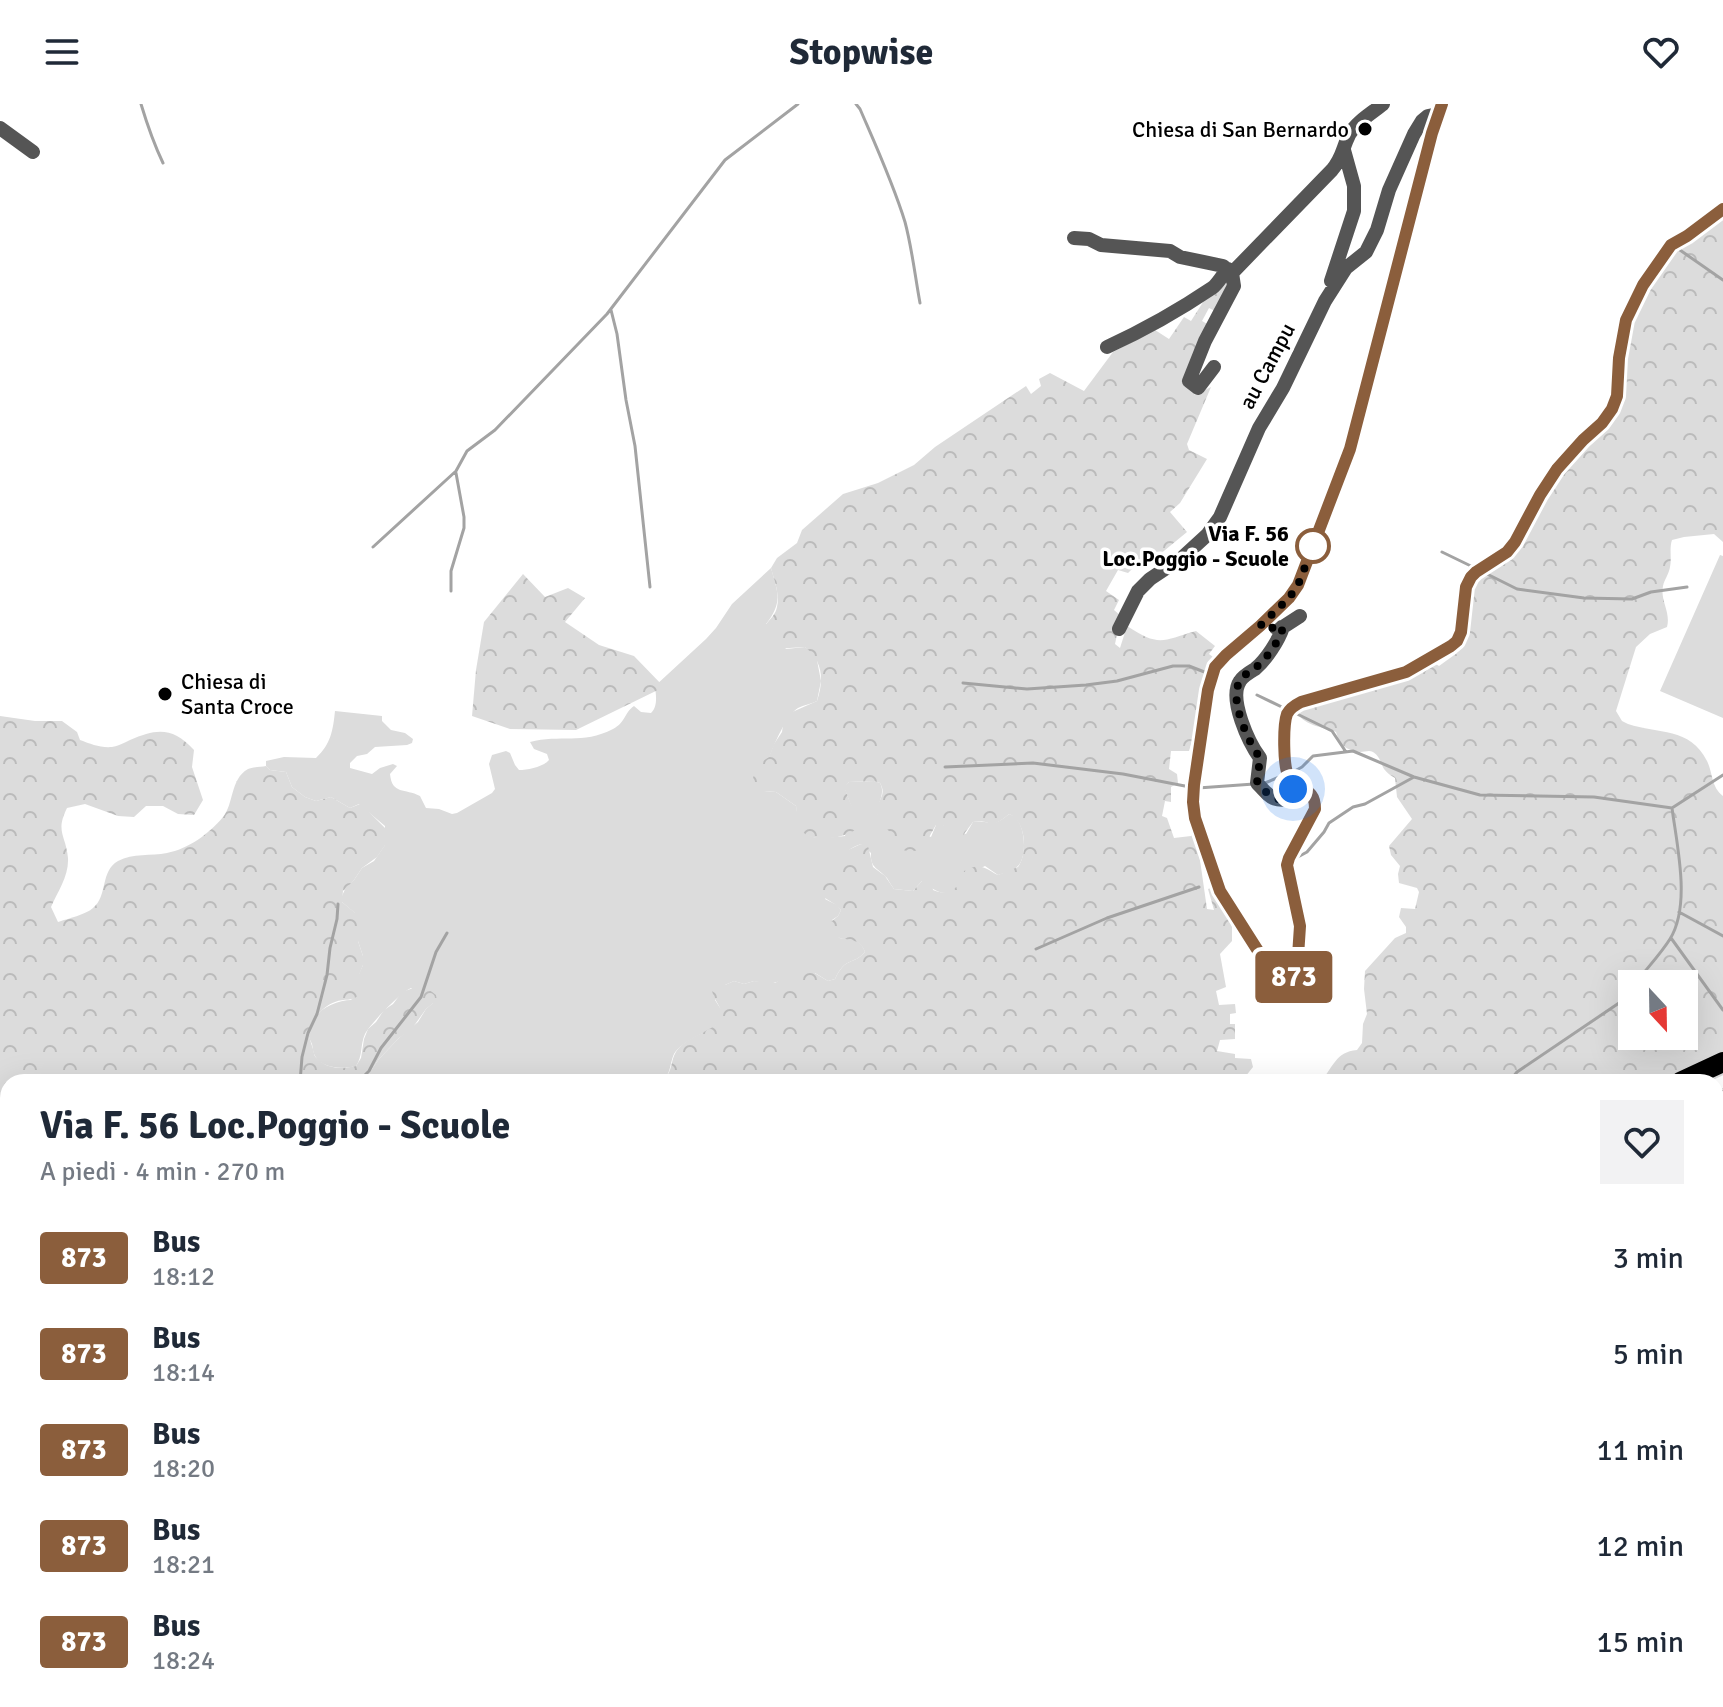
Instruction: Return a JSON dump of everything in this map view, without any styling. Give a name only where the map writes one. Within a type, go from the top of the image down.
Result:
[{"type":"highway","points":[[1696,1074],[1723,1062]]},
{"type":"street","points":[[1107,347],[1143,331],[1214,287],[1332,170],[1341,158],[1349,134],[1383,104]]},
{"type":"street","name":"au Campu","points":[[1119,629],[1138,591],[1183,557],[1207,535],[1220,517],[1259,428],[1283,388],[1325,301],[1346,268],[1366,252],[1414,134],[1422,121],[1440,109]]},
{"type":"street","name":"au Campu","points":[[1303,571],[1350,449],[1440,109]]},
{"type":"street","points":[[0,128],[33,152]]},
{"type":"street","points":[[1325,301],[1354,211],[1354,186],[1344,150]]},
{"type":"street","points":[[1283,627],[1267,657],[1240,681],[1237,692],[1244,727],[1260,758],[1257,783],[1268,797],[1283,800],[1298,795],[1290,777],[1286,725],[1290,710],[1301,702],[1406,672],[1454,644],[1462,627],[1466,587],[1479,570],[1507,552],[1557,469],[1612,409],[1617,396],[1619,358],[1626,320],[1643,285],[1671,245],[1723,209]]},
{"type":"street","points":[[1074,238],[1089,239],[1101,245],[1170,251],[1180,257],[1223,266],[1230,271],[1234,286],[1205,341],[1189,381],[1198,388],[1214,367]]},
{"type":"street","points":[[1290,777],[1312,794],[1315,809],[1287,865],[1300,932],[1291,989],[1287,996],[1280,998],[1270,993],[1266,951],[1220,891],[1195,818],[1193,802],[1208,690],[1215,667],[1289,598],[1303,571]]},
{"type":"street","points":[[1226,655],[1227,646],[1303,571]]},
{"type":"street","points":[[1260,626],[1283,627],[1300,616]]},
{"type":"green space","points":[[1723,216],[1723,542],[1714,534],[1672,540],[1670,567],[1662,591],[1668,616],[1667,627],[1650,634],[1636,647],[1616,711],[1628,724],[1692,742],[1707,761],[1714,784],[1723,796],[1723,1055],[1684,1074],[1326,1074],[1339,1057],[1357,1050],[1362,1043],[1367,1014],[1365,971],[1395,938],[1406,933],[1406,927],[1399,917],[1401,908],[1415,909],[1419,892],[1417,888],[1399,883],[1400,866],[1391,855],[1389,846],[1412,819],[1397,797],[1395,778],[1385,770],[1373,752],[1347,748],[1341,744],[1336,732],[1308,722],[1297,711],[1433,662],[1439,666],[1457,653],[1455,649],[1464,640],[1469,624],[1473,586],[1603,428],[1639,303],[1671,252]]},
{"type":"green space","points":[[1229,279],[1230,285],[1217,312],[1209,308],[1202,321],[1211,326],[1189,384],[1195,395],[1211,387],[1187,444],[1189,450],[1207,459],[1180,503],[1170,512],[1187,532],[1142,569],[1134,567],[1128,573],[1118,570],[1106,591],[1119,600],[1114,610],[1121,616],[1115,644],[1120,648],[1127,626],[1146,637],[1161,640],[1196,631],[1215,646],[1209,654],[1217,660],[1189,751],[1171,751],[1169,769],[1177,774],[1178,783],[1171,787],[1171,802],[1165,801],[1162,816],[1167,818],[1174,838],[1191,836],[1196,831],[1203,847],[1199,853],[1207,909],[1214,910],[1208,889],[1216,886],[1232,927],[1232,941],[1220,954],[1226,987],[1216,991],[1219,1005],[1235,1004],[1236,1013],[1230,1014],[1230,1024],[1235,1024],[1235,1039],[1220,1040],[1217,1051],[1235,1054],[1235,1058],[1251,1059],[1253,1067],[1247,1074],[668,1074],[678,1049],[721,1021],[720,1009],[712,991],[720,984],[734,981],[744,984],[754,981],[775,983],[801,967],[828,981],[835,979],[842,967],[865,952],[858,943],[827,932],[827,925],[841,910],[823,896],[820,889],[828,876],[843,874],[842,855],[848,850],[861,844],[868,846],[873,867],[885,876],[894,889],[913,891],[928,877],[933,890],[939,892],[958,886],[964,871],[970,868],[979,866],[998,875],[1018,867],[1023,854],[1022,830],[1009,814],[993,824],[973,822],[961,838],[949,836],[943,825],[936,825],[922,847],[906,851],[897,848],[878,817],[877,809],[883,792],[880,783],[849,782],[845,787],[856,818],[856,829],[829,838],[807,835],[799,825],[796,806],[776,792],[758,789],[753,778],[757,765],[769,757],[790,713],[817,701],[821,686],[819,665],[805,647],[774,649],[763,643],[764,627],[778,602],[771,568],[777,558],[797,543],[802,530],[843,494],[878,483],[914,465],[935,447],[1026,386],[1031,394],[1041,386],[1039,379],[1050,373],[1084,391],[1113,352],[1155,330],[1169,339],[1184,317],[1191,321],[1205,299]]},
{"type":"green space","points":[[1720,555],[1723,556],[1723,718],[1660,691]]},
{"type":"green space","points":[[771,568],[778,597],[766,624],[786,649],[805,647],[816,655],[821,681],[817,701],[800,707],[789,717],[769,759],[764,791],[776,792],[796,806],[805,833],[817,838],[845,836],[852,808],[844,787],[849,782],[874,781],[880,783],[882,791],[877,814],[931,837],[936,825],[966,834],[973,822],[994,823],[1009,814],[1014,816],[1023,834],[1024,849],[1017,867],[998,875],[985,866],[966,876],[953,891],[944,893],[922,881],[913,891],[894,889],[873,865],[871,853],[861,844],[850,849],[844,859],[844,875],[825,899],[841,910],[832,920],[839,938],[858,942],[865,952],[842,967],[835,979],[828,981],[815,973],[784,978],[770,984],[734,981],[725,985],[715,1000],[722,1011],[722,1021],[678,1049],[667,1074],[369,1074],[433,1003],[411,988],[368,1029],[356,1066],[333,1067],[318,1060],[309,1036],[310,1025],[324,1008],[351,1000],[359,990],[359,974],[363,965],[355,913],[342,902],[342,896],[362,868],[374,861],[385,845],[385,826],[359,804],[350,808],[331,797],[316,801],[305,797],[292,787],[286,772],[270,770],[266,761],[284,757],[316,758],[330,736],[335,711],[382,716],[382,721],[391,730],[405,733],[413,739],[412,743],[375,747],[367,754],[357,756],[350,763],[350,768],[372,774],[393,764],[397,766],[390,774],[396,788],[420,796],[426,808],[457,813],[495,789],[489,764],[492,755],[506,751],[519,770],[535,768],[549,760],[547,754],[534,749],[530,742],[602,734],[617,726],[634,706],[641,712],[651,713],[656,704],[655,686],[706,639],[732,604]]},
{"type":"green space","points":[[523,574],[545,597],[568,588],[585,598],[565,622],[599,645],[634,656],[664,687],[576,730],[510,729],[472,716],[484,622]]},
{"type":"green space","points":[[0,716],[62,721],[77,732],[80,740],[103,747],[116,746],[148,733],[164,732],[179,737],[194,750],[192,767],[203,800],[194,815],[178,814],[163,806],[146,806],[134,817],[118,816],[85,804],[67,808],[62,828],[68,865],[51,907],[58,922],[82,914],[98,903],[109,871],[118,861],[175,851],[205,835],[226,812],[238,779],[250,768],[266,766],[270,770],[286,772],[292,787],[316,801],[331,797],[350,808],[365,804],[388,831],[388,841],[377,857],[362,868],[343,891],[342,902],[359,916],[358,941],[363,965],[359,975],[359,995],[323,1009],[315,1017],[309,1032],[315,1056],[322,1063],[341,1068],[356,1066],[368,1029],[384,1010],[402,992],[416,987],[427,988],[436,995],[437,1000],[426,1009],[411,1030],[379,1059],[369,1074],[0,1074]]},
{"type":"waterway","points":[[141,104],[163,163]]},
{"type":"waterway","points":[[373,547],[456,471],[467,451],[495,430],[607,314],[725,160],[798,104]]},
{"type":"waterway","points":[[856,104],[884,165],[905,222],[920,303]]},
{"type":"waterway","points":[[1677,248],[1723,280]]},
{"type":"waterway","points":[[611,310],[635,446],[650,587]]},
{"type":"waterway","points":[[451,591],[451,571],[464,528],[456,473]]},
{"type":"waterway","points":[[1442,552],[1475,568]]},
{"type":"waterway","points":[[1485,573],[1517,589],[1584,598],[1632,599],[1651,592],[1687,587]]},
{"type":"waterway","points":[[963,683],[1027,689],[1117,681],[1173,666],[1189,666],[1207,673]]},
{"type":"waterway","points":[[1257,695],[1286,709]]},
{"type":"waterway","points":[[1293,712],[1332,731],[1346,752]]},
{"type":"waterway","points":[[1291,773],[1313,756],[1353,751],[1414,777],[1480,795],[1594,797],[1672,808],[1723,775]]},
{"type":"waterway","points":[[945,767],[1033,763],[1123,774],[1190,787]]},
{"type":"waterway","points":[[1265,783],[1284,775]]},
{"type":"waterway","points":[[1296,858],[1307,852],[1329,823],[1353,807],[1365,804],[1414,777]]},
{"type":"waterway","points":[[1198,788],[1254,784]]},
{"type":"waterway","points":[[1646,970],[1670,939],[1680,910],[1681,875],[1672,808]]},
{"type":"waterway","points":[[1036,949],[1107,918],[1199,887]]},
{"type":"waterway","points":[[301,1074],[308,1033],[317,1014],[327,975],[338,904]]},
{"type":"waterway","points":[[1679,912],[1723,936]]},
{"type":"waterway","points":[[366,1074],[381,1048],[421,997],[436,952],[447,933]]},
{"type":"waterway","points":[[1671,938],[1723,1010]]},
{"type":"waterway","points":[[1515,1074],[1618,1004]]},
{"type":"bus line","name":"873","points":[[1442,104],[1350,449],[1322,525],[1298,585],[1289,598],[1215,667],[1208,690],[1194,785],[1195,818],[1220,891],[1260,954],[1268,990],[1273,996],[1287,996],[1291,989],[1300,926],[1287,865],[1315,809],[1312,794],[1293,783],[1287,772],[1288,713],[1301,702],[1406,672],[1457,641],[1462,627],[1466,587],[1471,577],[1507,552],[1557,469],[1612,409],[1617,396],[1619,358],[1626,320],[1643,285],[1671,245],[1723,209]]},
{"type":"place","name":"Chiesa di San Bernardo","points":[[1365,129]]},
{"type":"place","name":"Via F. 56 Loc.Poggio - Scuole","points":[[1313,546]]},
{"type":"place","name":"Chiesa di Santa Croce","points":[[165,694]]},
{"type":"route","points":[[1293,789],[1297,797],[1283,800],[1268,797],[1257,783],[1260,758],[1244,727],[1237,692],[1240,681],[1267,657],[1283,631],[1283,627],[1260,626],[1298,585],[1313,546]]}]
